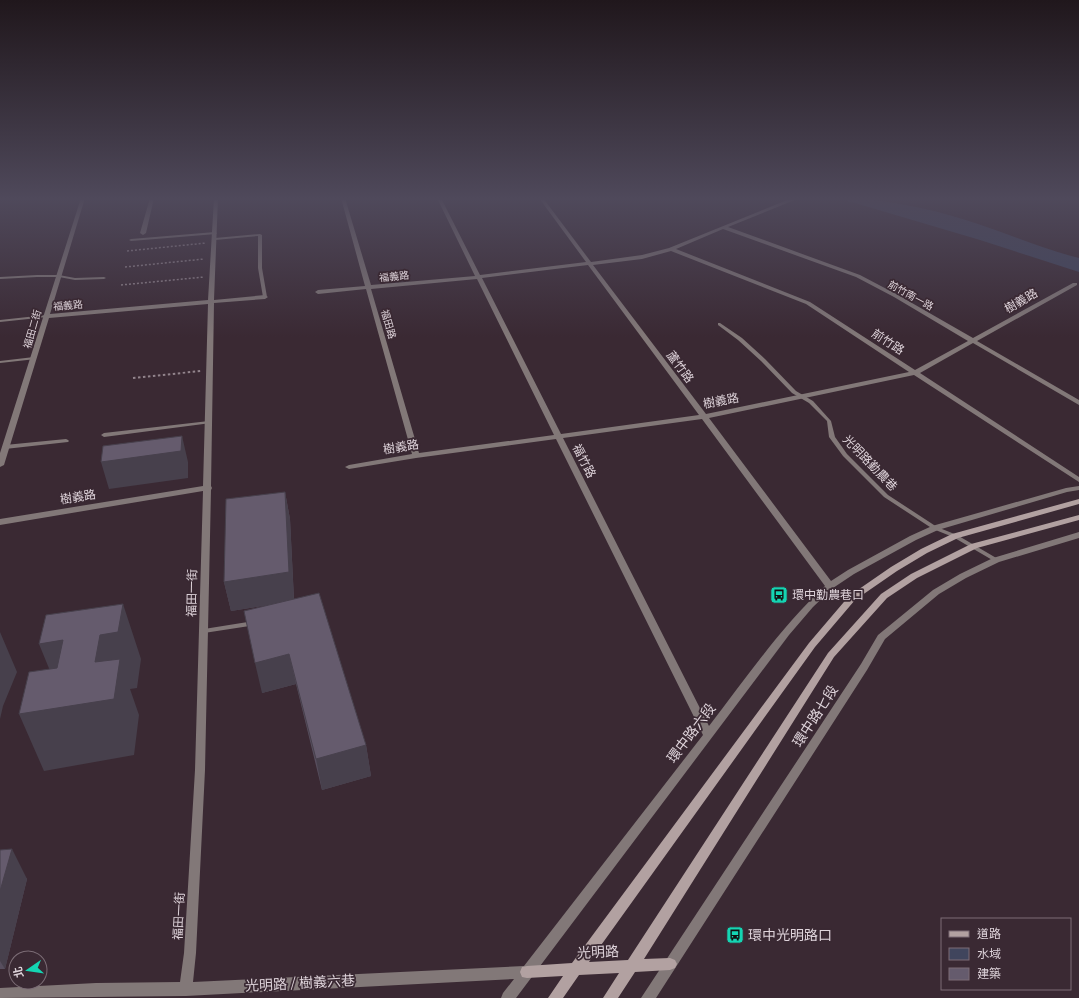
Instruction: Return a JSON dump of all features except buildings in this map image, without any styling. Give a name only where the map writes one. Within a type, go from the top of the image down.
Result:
[{"type":"street","name":"福田二街","points":[[0,465],[3,447],[34,358],[68,245]]},
{"type":"street","name":"福田一街","points":[[186,989],[190,953],[200,770],[208,488],[211,302],[215,245]]},
{"type":"street","name":"福田路","points":[[357,245],[416,456]]},
{"type":"street","name":"福竹路","points":[[461,245],[708,735]]},
{"type":"street","name":"蘆竹路","points":[[576,245],[830,586]]},
{"type":"street","name":"福義路","points":[[318,292],[477,277],[590,264],[642,257],[681,245]]},
{"type":"street","name":"前竹南一路","points":[[771,245],[858,276],[896,296],[1079,403]]},
{"type":"street","name":"前竹路","points":[[671,249],[808,303],[1079,480]]},
{"type":"street","name":"樹義路","points":[[348,468],[416,456],[703,417],[915,373],[1075,284]]},
{"type":"street","name":"福義路","points":[[46,316],[265,297]]},
{"type":"street","points":[[1066,490],[1079,483]]},
{"type":"street","name":"樹義路","points":[[0,522],[208,488]]},
{"type":"street","points":[[935,528],[1066,490],[1079,488]]},
{"type":"street","points":[[555,998],[812,645],[852,598],[894,569],[924,551],[955,536],[1079,500]]},
{"type":"street","points":[[610,998],[831,655],[884,596],[914,576],[974,546],[1079,517]]},
{"type":"street","name":"環中路六段","points":[[508,998],[786,633],[810,605],[830,586],[851,572],[913,538],[935,528]]},
{"type":"street","name":"環中路七段","points":[[648,998],[860,673],[881,637],[936,592],[963,576],[996,560],[1079,535]]},
{"type":"street","name":"光明路","points":[[527,972],[670,964]]},
{"type":"street","name":"光明路 / 樹義六巷","points":[[0,995],[96,990],[186,989],[527,972]]},
{"type":"lane","points":[[260,245],[260,268],[265,297]]},
{"type":"lane","points":[[0,278],[59,276],[75,279],[104,278]]},
{"type":"lane","points":[[0,321],[46,316]]},
{"type":"lane","name":"光明路勤農巷","points":[[719,324],[740,339],[794,392],[811,402],[829,421],[832,436],[845,455],[886,496],[935,528],[955,536],[996,560]]},
{"type":"lane","points":[[0,362],[34,358]]},
{"type":"lane","points":[[104,435],[209,422]]},
{"type":"lane","points":[[3,447],[66,441]]},
{"type":"lane","points":[[204,631],[264,622]]},
{"type":"path","points":[[127,251],[184,245]]},
{"type":"path","points":[[125,267],[214,259]]},
{"type":"path","points":[[121,285],[213,276]]},
{"type":"path","points":[[134,378],[210,370]]},
{"type":"water","points":[[994,245],[1035,245],[1079,258],[1079,272]]},
{"type":"place","name":"環中勤農巷口","points":[[779,595]]},
{"type":"place","name":"環中光明路口","points":[[735,935]]}]
